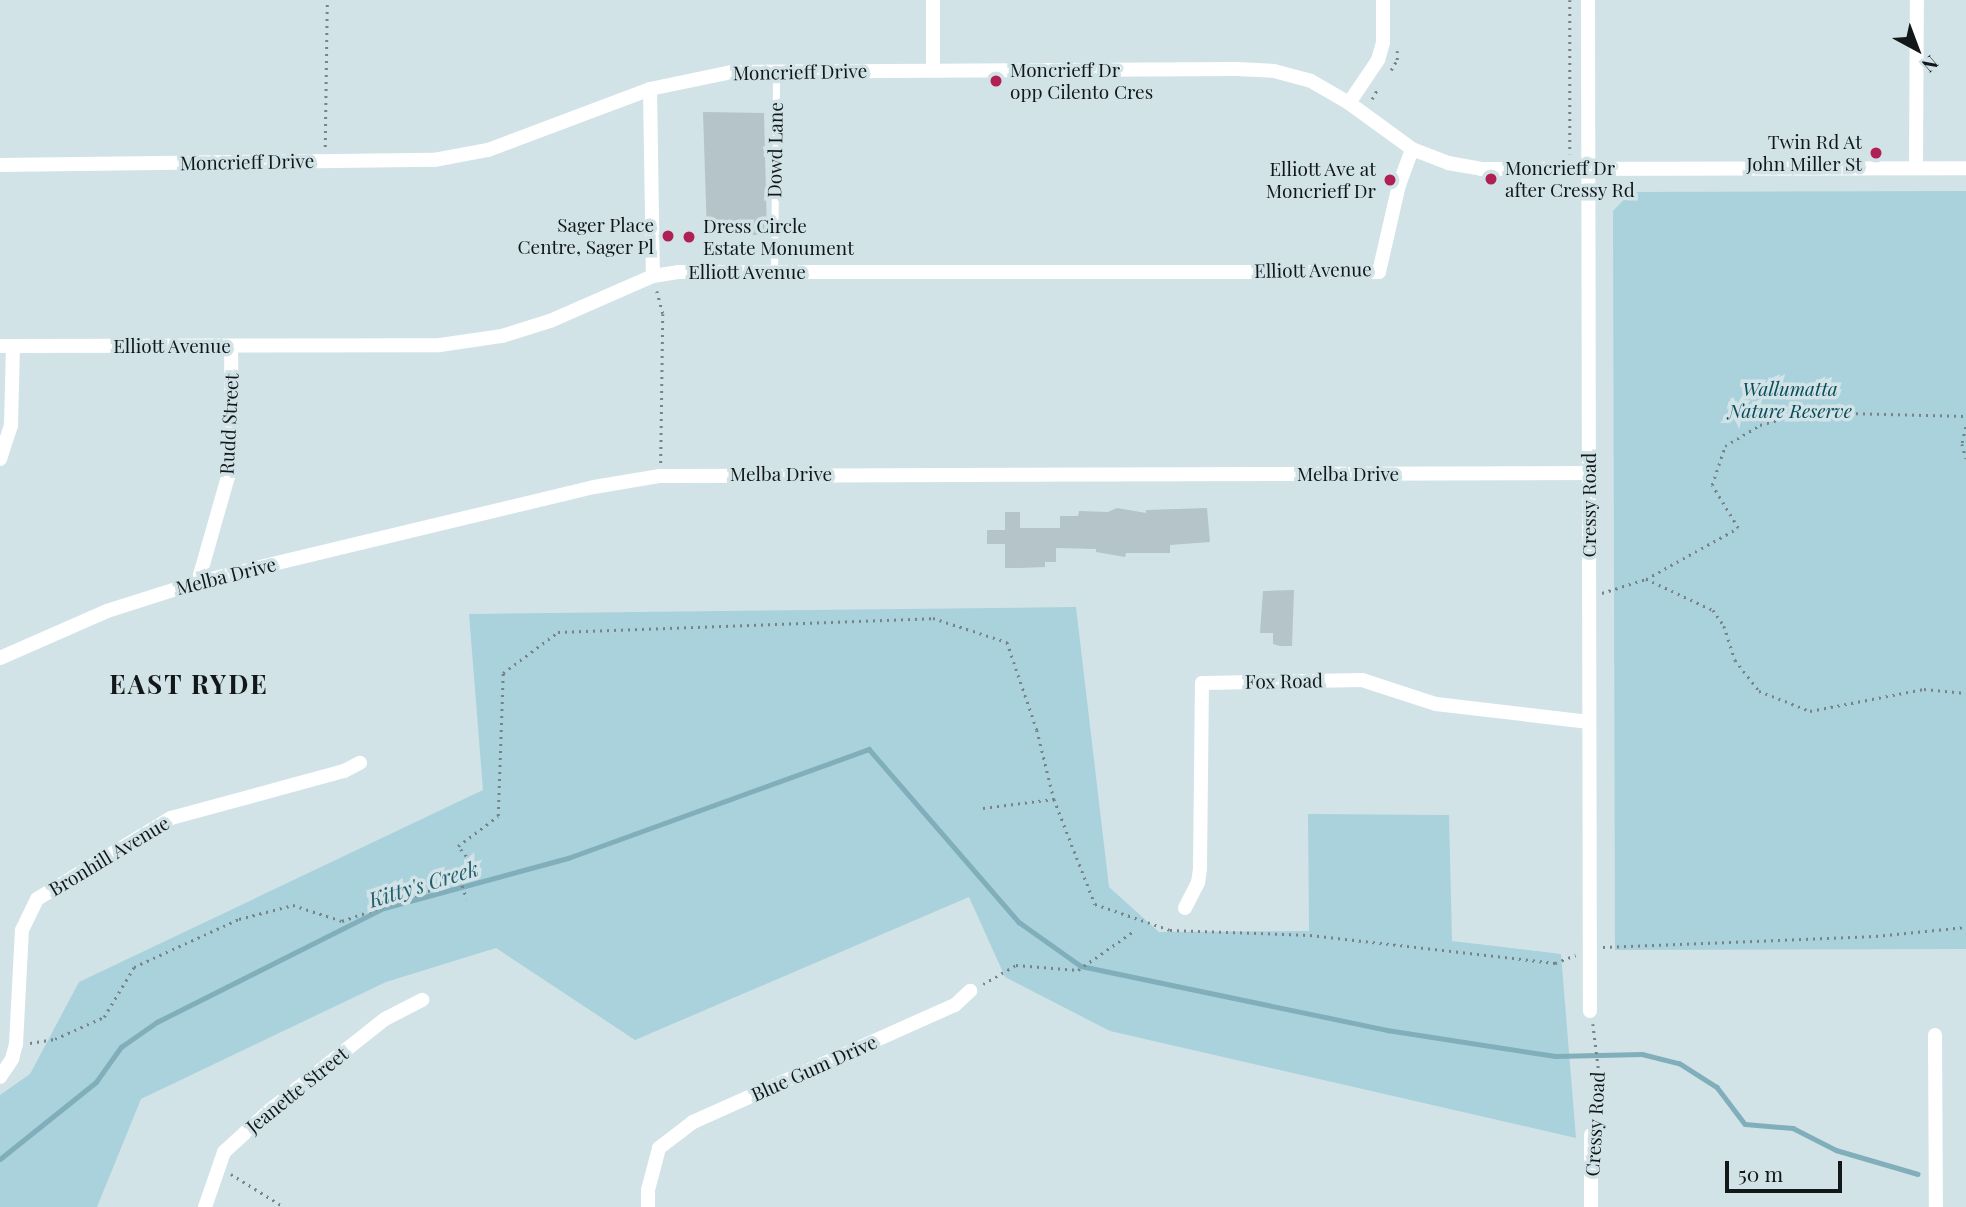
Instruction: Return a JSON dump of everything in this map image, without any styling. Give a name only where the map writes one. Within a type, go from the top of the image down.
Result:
[{"type":"street","points":[[933,0],[933,70]]},
{"type":"street","points":[[1349,103],[1378,60],[1382,43],[1383,0]]},
{"type":"street","name":"Cressy Road","points":[[1588,0],[1590,1011]]},
{"type":"street","points":[[1916,168],[1917,0]]},
{"type":"street","name":"Moncrieff Drive","points":[[0,165],[434,160],[488,150],[650,89],[710,75],[776,70],[933,70],[1274,71],[1311,81],[1349,103],[1412,149],[1448,163],[1480,169],[1966,168]]},
{"type":"street","points":[[650,89],[653,276]]},
{"type":"street","name":"Elliott Avenue","points":[[7,346],[440,345],[502,336],[550,321],[653,276],[678,272],[1379,272],[1399,185],[1412,149]]},
{"type":"street","points":[[0,459],[11,426],[7,346]]},
{"type":"street","name":"Rudd Street","points":[[198,582],[228,477],[232,438],[231,346]]},
{"type":"street","name":"Melba Drive","points":[[0,658],[107,611],[198,582],[594,487],[660,476],[1589,473]]},
{"type":"street","name":"Fox Road","points":[[1185,908],[1198,883],[1200,868],[1202,683],[1362,680],[1436,704],[1589,722]]},
{"type":"street","name":"Bronhill Avenue","points":[[0,1077],[12,1059],[16,1044],[22,930],[37,899],[171,818],[344,771],[360,762]]},
{"type":"street","name":"Blue Gum Drive","points":[[648,1207],[648,1190],[659,1148],[693,1122],[955,1005],[970,991]]},
{"type":"street","name":"Jeanette Street","points":[[205,1207],[224,1152],[270,1110],[385,1019],[422,1000]]},
{"type":"street","points":[[1935,1035],[1936,1207]]},
{"type":"street","name":"Cressy Road","points":[[1591,1135],[1591,1207]]},
{"type":"lane","name":"Dowd Lane","points":[[774,272],[776,70]]},
{"type":"path","points":[[324,161],[327,0]]},
{"type":"path","points":[[1570,0],[1570,153]]},
{"type":"path","points":[[653,276],[663,314],[660,476]]},
{"type":"path","points":[[1589,597],[1646,579],[1738,528],[1713,485],[1725,446],[1760,425],[1807,412],[1966,416]]},
{"type":"path","points":[[1966,427],[1962,443],[1966,458]]},
{"type":"path","points":[[1646,579],[1713,610],[1724,626],[1735,660],[1759,691],[1810,711],[1924,689],[1966,693]]},
{"type":"path","points":[[16,1044],[55,1039],[104,1017],[134,968],[239,919],[293,905],[342,921],[479,873],[458,846],[498,816],[503,673],[558,632],[933,618],[1007,642],[1037,730],[1054,799],[1096,904],[1170,930],[1310,935],[1555,963],[1590,950],[1614,945],[1876,936],[1966,927]]},
{"type":"path","points":[[983,808],[1054,799]]},
{"type":"path","points":[[460,879],[467,899]]},
{"type":"path","points":[[970,991],[1016,965],[1078,970],[1134,931]]},
{"type":"path","name":"Cressy Road","points":[[1591,1135],[1600,1080],[1597,1041]]},
{"type":"path","points":[[219,1167],[284,1207]]},
{"type":"green space","name":"Wallumatta Nature Reserve","points":[[1966,191],[1966,949],[1615,950],[1613,211],[1631,192]]},
{"type":"green space","points":[[1076,607],[1109,887],[1159,932],[1309,931],[1308,814],[1449,815],[1452,941],[1561,954],[1576,1138],[1110,1031],[1005,977],[969,897],[635,1040],[496,948],[386,982],[141,1099],[97,1207],[0,1207],[0,1095],[30,1074],[79,982],[483,790],[469,614]]},
{"type":"building","points":[[703,112],[764,113],[767,235],[707,234]]},
{"type":"building","points":[[1117,508],[1146,513],[1146,510],[1207,508],[1210,542],[1170,545],[1170,553],[1126,553],[1125,557],[1096,552],[1096,549],[1056,548],[1056,562],[1045,562],[1045,567],[1020,568],[1005,568],[1005,544],[987,544],[987,530],[1005,530],[1005,512],[1020,512],[1020,528],[1060,528],[1060,516],[1078,516],[1079,511],[1108,512]]},
{"type":"building","points":[[1294,590],[1292,646],[1273,644],[1273,633],[1260,633],[1263,591]]},
{"type":"waterway","name":"Kitty's Creek","points":[[0,1159],[96,1082],[121,1047],[157,1022],[384,908],[568,858],[869,749],[1019,922],[1081,966],[1387,1030],[1555,1056],[1642,1054],[1679,1063],[1717,1087],[1745,1124],[1793,1128],[1836,1150],[1918,1174]]},
{"type":"place","name":"Moncrieff Dr opp Cilento Cres","points":[[996,81]]},
{"type":"place","name":"Twin Rd At John Miller St","points":[[1876,153]]},
{"type":"place","name":"Moncrieff Dr after Cressy Rd","points":[[1491,179]]},
{"type":"place","name":"Elliott Ave at Moncrieff Dr","points":[[1390,180]]},
{"type":"place","name":"Sager Place Centre, Sager Pl","points":[[668,236]]},
{"type":"place","name":"Dress Circle Estate Monument","points":[[689,237]]},
{"type":"district","name":"EAST RYDE","points":[[189,684]]}]
